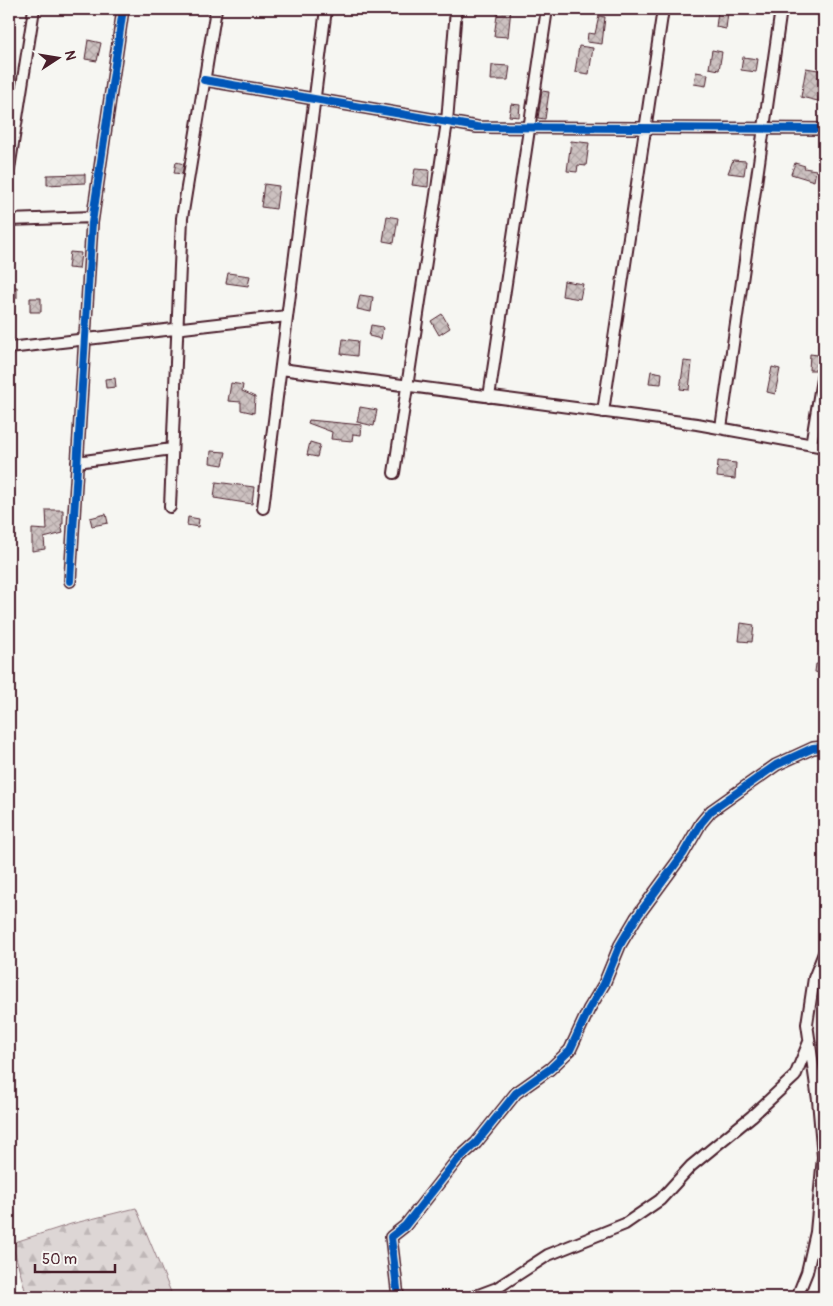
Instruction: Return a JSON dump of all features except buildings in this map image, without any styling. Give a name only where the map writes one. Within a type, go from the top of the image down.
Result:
[{"type":"street","points":[[9,169],[34,9]]},
{"type":"street","points":[[70,581],[93,216],[123,9]]},
{"type":"street","points":[[170,507],[182,218],[216,9]]},
{"type":"street","points":[[263,508],[326,9]]},
{"type":"street","points":[[394,473],[447,122],[456,9]]},
{"type":"street","points":[[489,397],[547,9]]},
{"type":"street","points":[[602,412],[663,9]]},
{"type":"street","points":[[721,428],[781,9]]},
{"type":"street","points":[[204,80],[477,127],[824,129]]},
{"type":"street","points":[[9,220],[93,216]]},
{"type":"street","points":[[9,348],[287,316]]},
{"type":"street","points":[[811,445],[824,367]]},
{"type":"street","points":[[281,368],[721,428],[824,447]]},
{"type":"street","points":[[77,462],[172,449]]},
{"type":"street","points":[[398,1297],[390,1237],[394,1232],[405,1226],[457,1160],[476,1143],[516,1093],[550,1069],[570,1050],[628,932],[683,854],[701,823],[722,803],[776,765],[804,751],[824,747]]},
{"type":"street","points":[[798,1297],[807,1272],[816,1232],[823,1157],[818,1100],[807,1024],[814,978],[824,953]]},
{"type":"street","points":[[472,1297],[496,1288],[556,1252],[625,1224],[660,1200],[691,1166],[752,1116],[795,1076],[809,1042]]},
{"type":"green space","points":[[136,1208],[173,1297],[27,1297],[12,1243],[71,1224]]},
{"type":"cycle path","points":[[70,581],[92,223],[123,9]]},
{"type":"cycle path","points":[[204,80],[477,127],[824,129]]},
{"type":"cycle path","points":[[398,1297],[391,1237],[405,1226],[457,1160],[476,1143],[516,1093],[550,1069],[570,1050],[589,1009],[604,984],[620,945],[636,918],[683,854],[701,823],[711,811],[776,765],[813,748],[824,747]]}]
